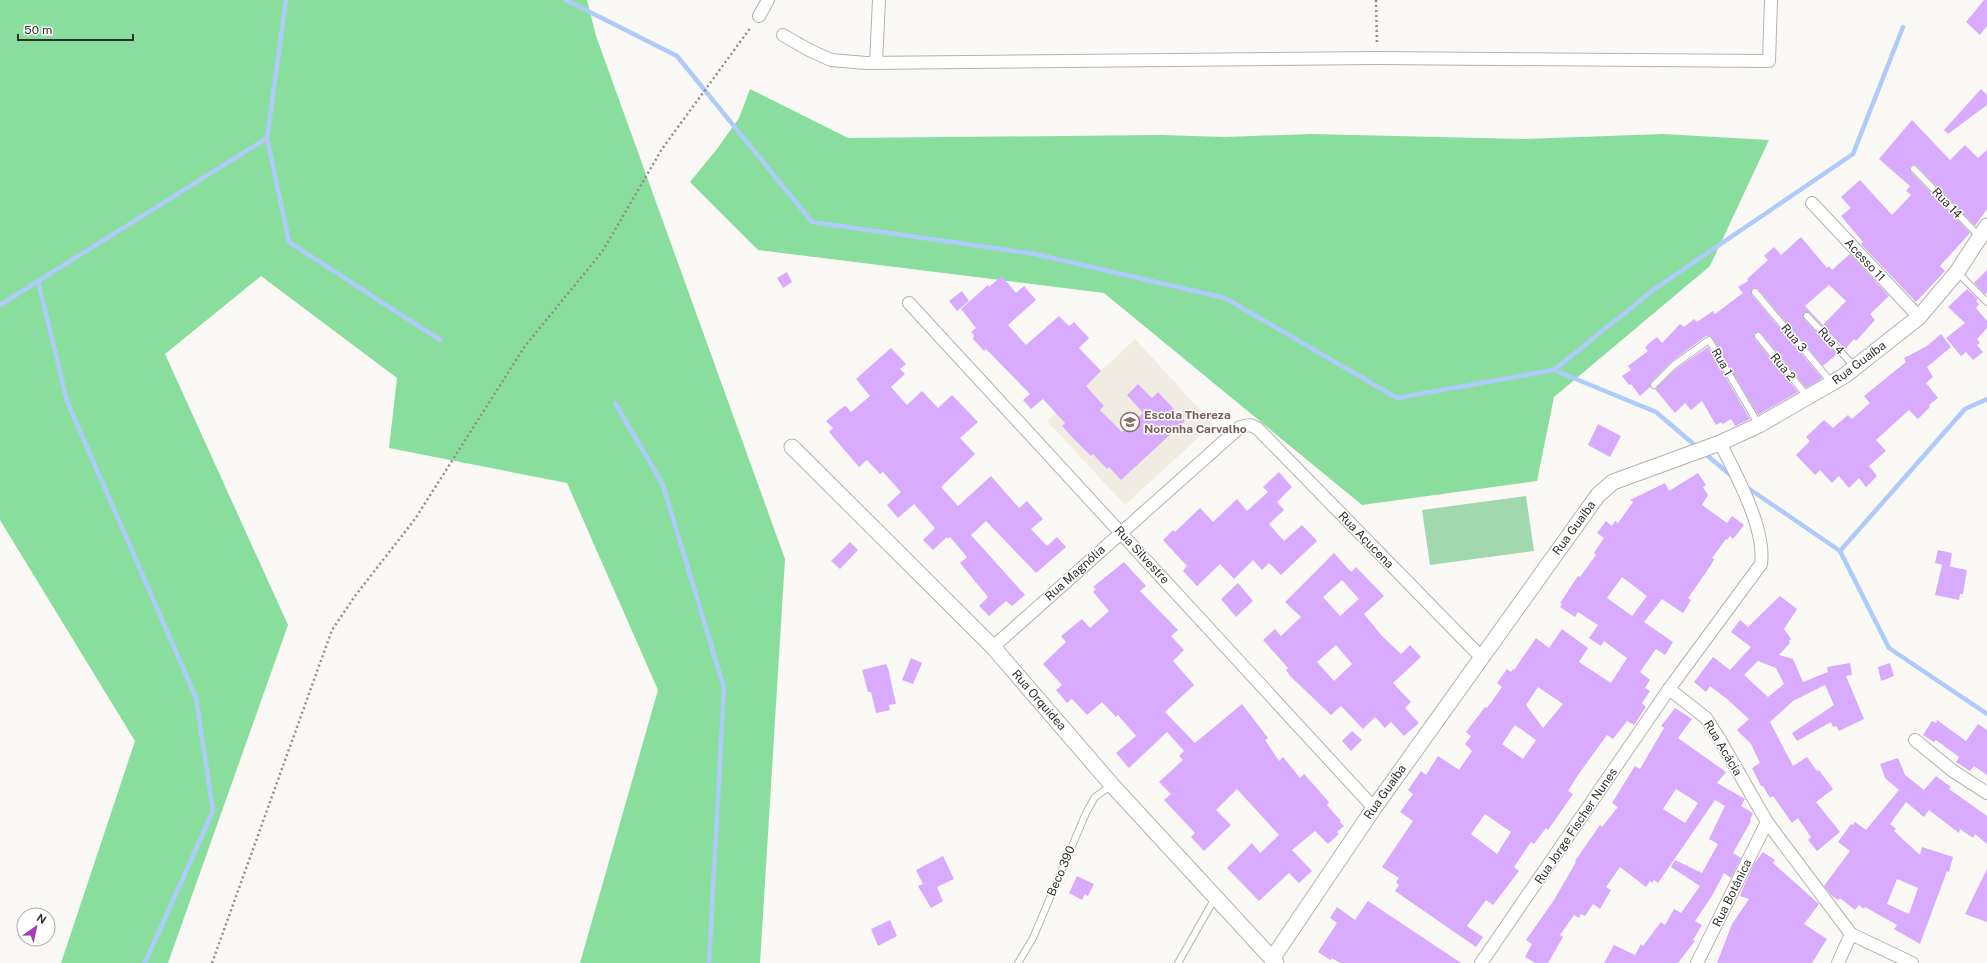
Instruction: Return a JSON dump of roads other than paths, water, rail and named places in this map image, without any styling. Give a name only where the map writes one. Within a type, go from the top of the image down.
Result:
[{"type":"street","points":[[759,16],[768,0]]},
{"type":"street","points":[[876,63],[879,0]]},
{"type":"street","points":[[783,35],[809,50],[831,60],[876,63],[1377,58],[1769,61],[1770,0]]},
{"type":"street","name":"Acesso 11","points":[[1812,203],[1919,317]]},
{"type":"street","name":"Rua Guaíba","points":[[1274,961],[1374,808],[1481,657],[1603,490],[1613,482],[1720,443],[1759,425],[1809,398],[1832,383],[1919,317],[1957,272],[1983,231]]},
{"type":"street","name":"Rua Silvestre","points":[[909,303],[1374,808]]},
{"type":"street","name":"Rua Magnólia","points":[[993,646],[1240,427],[1250,425]]},
{"type":"street","name":"Rua Açucena","points":[[1250,425],[1257,428],[1481,657]]},
{"type":"street","points":[[1669,689],[1761,564],[1763,550],[1760,537],[1738,479],[1720,443]]},
{"type":"street","name":"Rua Orquídea","points":[[792,447],[993,646],[1112,785],[1274,961]]},
{"type":"street","name":"Rua Acácia","points":[[1669,689],[1706,718],[1767,822],[1851,934],[1912,963]]},
{"type":"street","name":"Rua Jorge Fischer Nunes","points":[[1481,963],[1669,689]]},
{"type":"street","points":[[1915,740],[1953,771],[1987,793]]},
{"type":"street","name":"Rua Botânica","points":[[1697,963],[1767,822]]},
{"type":"street","points":[[1838,963],[1851,934]]},
{"type":"lane","name":"Rua 14","points":[[1914,169],[1983,231]]},
{"type":"lane","points":[[1957,272],[1987,302]]},
{"type":"lane","name":"Rua 3","points":[[1755,292],[1832,383]]},
{"type":"lane","name":"Rua 4","points":[[1807,316],[1855,367]]},
{"type":"lane","name":"Rua 2","points":[[1758,336],[1809,398]]},
{"type":"lane","name":"Rua 1","points":[[1654,385],[1674,365],[1709,340],[1759,425]]},
{"type":"lane","name":"Beco 390","points":[[1018,963],[1033,938],[1086,813],[1095,797],[1112,785]]},
{"type":"lane","points":[[1178,963],[1216,897]]},
{"type":"waterway","points":[[286,0],[267,138],[289,242],[440,340]]},
{"type":"waterway","points":[[566,0],[677,56],[812,222],[1035,254],[1225,298],[1397,398],[1554,370],[1656,412],[1697,447]]},
{"type":"waterway","points":[[1554,370],[1653,290],[1853,154],[1903,27]]},
{"type":"waterway","points":[[0,305],[267,138]]},
{"type":"waterway","points":[[38,281],[67,401],[196,698],[213,811],[145,963]]},
{"type":"waterway","points":[[1840,551],[1965,409],[1987,399]]},
{"type":"waterway","points":[[615,403],[663,485],[724,688],[709,963]]},
{"type":"waterway","points":[[1703,452],[1734,478]]},
{"type":"waterway","points":[[1745,486],[1840,551],[1889,648],[1987,714]]},
{"type":"place","name":"Escola Thereza Noronha Carvalho","points":[[1130,422]]}]
